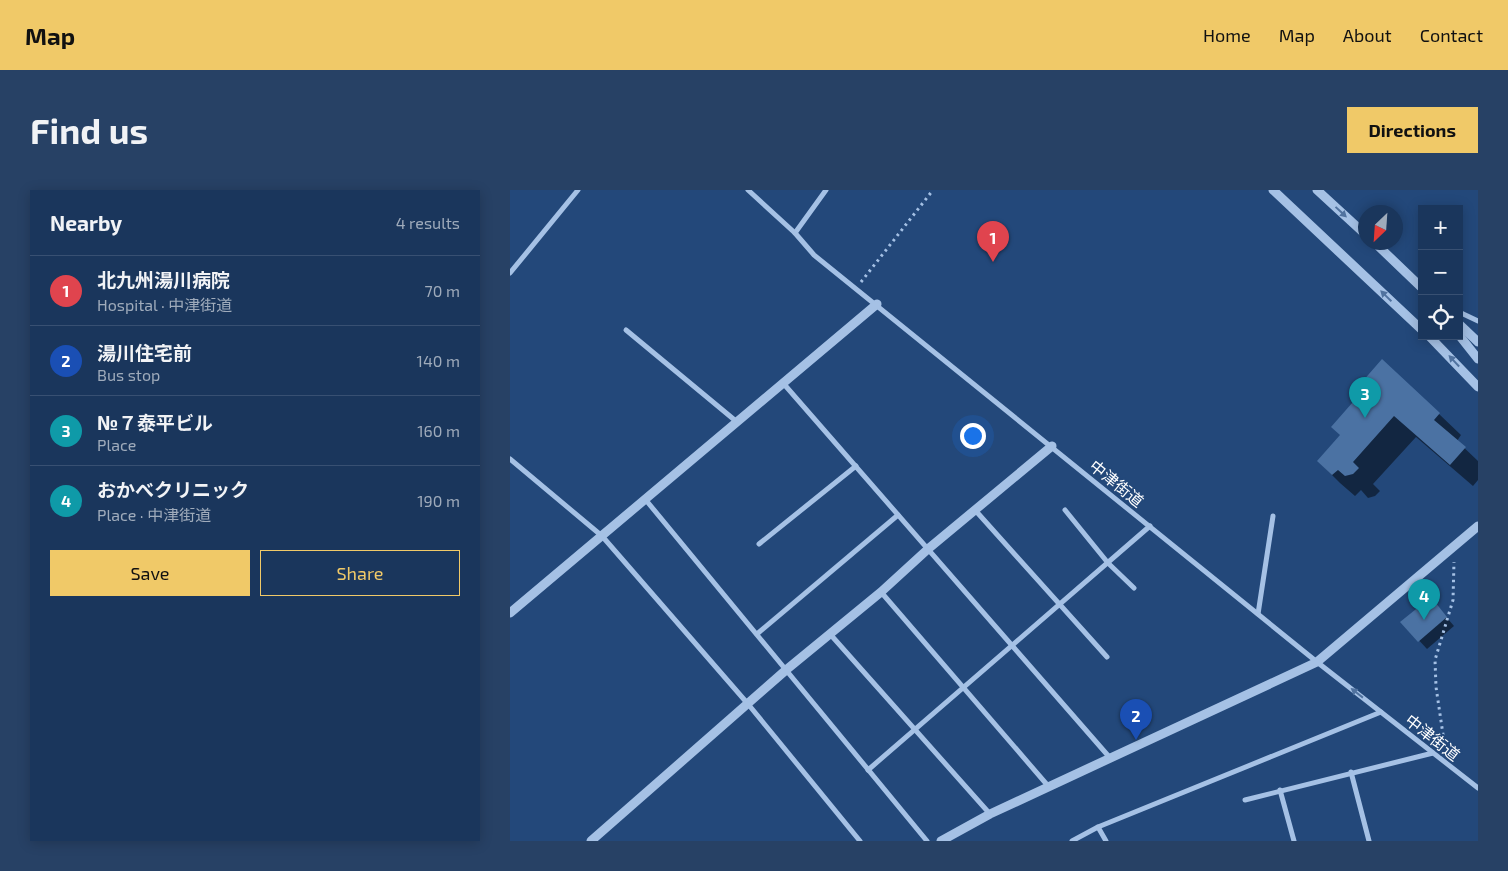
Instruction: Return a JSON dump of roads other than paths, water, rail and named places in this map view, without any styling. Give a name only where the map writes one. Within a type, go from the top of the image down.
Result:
[{"type":"street","points":[[510,273],[578,190]]},
{"type":"street","name":"中津街道","points":[[748,190],[795,234],[814,255],[877,304],[1317,662],[1478,788]]},
{"type":"street","points":[[795,234],[826,190]]},
{"type":"street","points":[[1273,190],[1418,326]]},
{"type":"street","points":[[1322,192],[1358,226]]},
{"type":"street","points":[[1382,250],[1418,284]]},
{"type":"street","points":[[510,613],[877,304]]},
{"type":"street","points":[[1463,314],[1478,321]]},
{"type":"street","points":[[1463,327],[1478,336]]},
{"type":"street","points":[[1463,328],[1478,342]]},
{"type":"street","points":[[626,330],[737,422]]},
{"type":"street","points":[[1433,340],[1478,387]]},
{"type":"street","points":[[1462,340],[1478,359]]},
{"type":"street","points":[[783,383],[1111,759]]},
{"type":"street","points":[[591,841],[786,670],[882,592],[928,549],[1052,446]]},
{"type":"street","points":[[510,459],[602,536],[748,704],[860,841]]},
{"type":"street","points":[[759,544],[856,466]]},
{"type":"street","points":[[645,499],[927,841]]},
{"type":"street","points":[[975,510],[1107,657]]},
{"type":"street","points":[[1065,510],[1108,563],[1134,588]]},
{"type":"street","points":[[757,634],[898,515]]},
{"type":"street","points":[[1258,614],[1273,516]]},
{"type":"street","points":[[868,770],[1150,526]]},
{"type":"street","points":[[941,841],[990,814],[1317,662],[1478,526]]},
{"type":"street","points":[[882,592],[1049,787]]},
{"type":"street","points":[[830,634],[990,814]]},
{"type":"street","points":[[1072,841],[1098,827],[1381,712]]},
{"type":"street","points":[[1245,800],[1433,753]]},
{"type":"street","points":[[1351,772],[1369,841]]},
{"type":"street","points":[[1280,790],[1294,841]]},
{"type":"street","points":[[1098,827],[1106,841]]},
{"type":"place","name":"北九州湯川病院","points":[[993,262]]},
{"type":"place","name":"№７泰平ビル","points":[[1365,418]]},
{"type":"place","name":"おかべクリニック","points":[[1424,620]]},
{"type":"place","name":"湯川住宅前","points":[[1136,740]]}]
